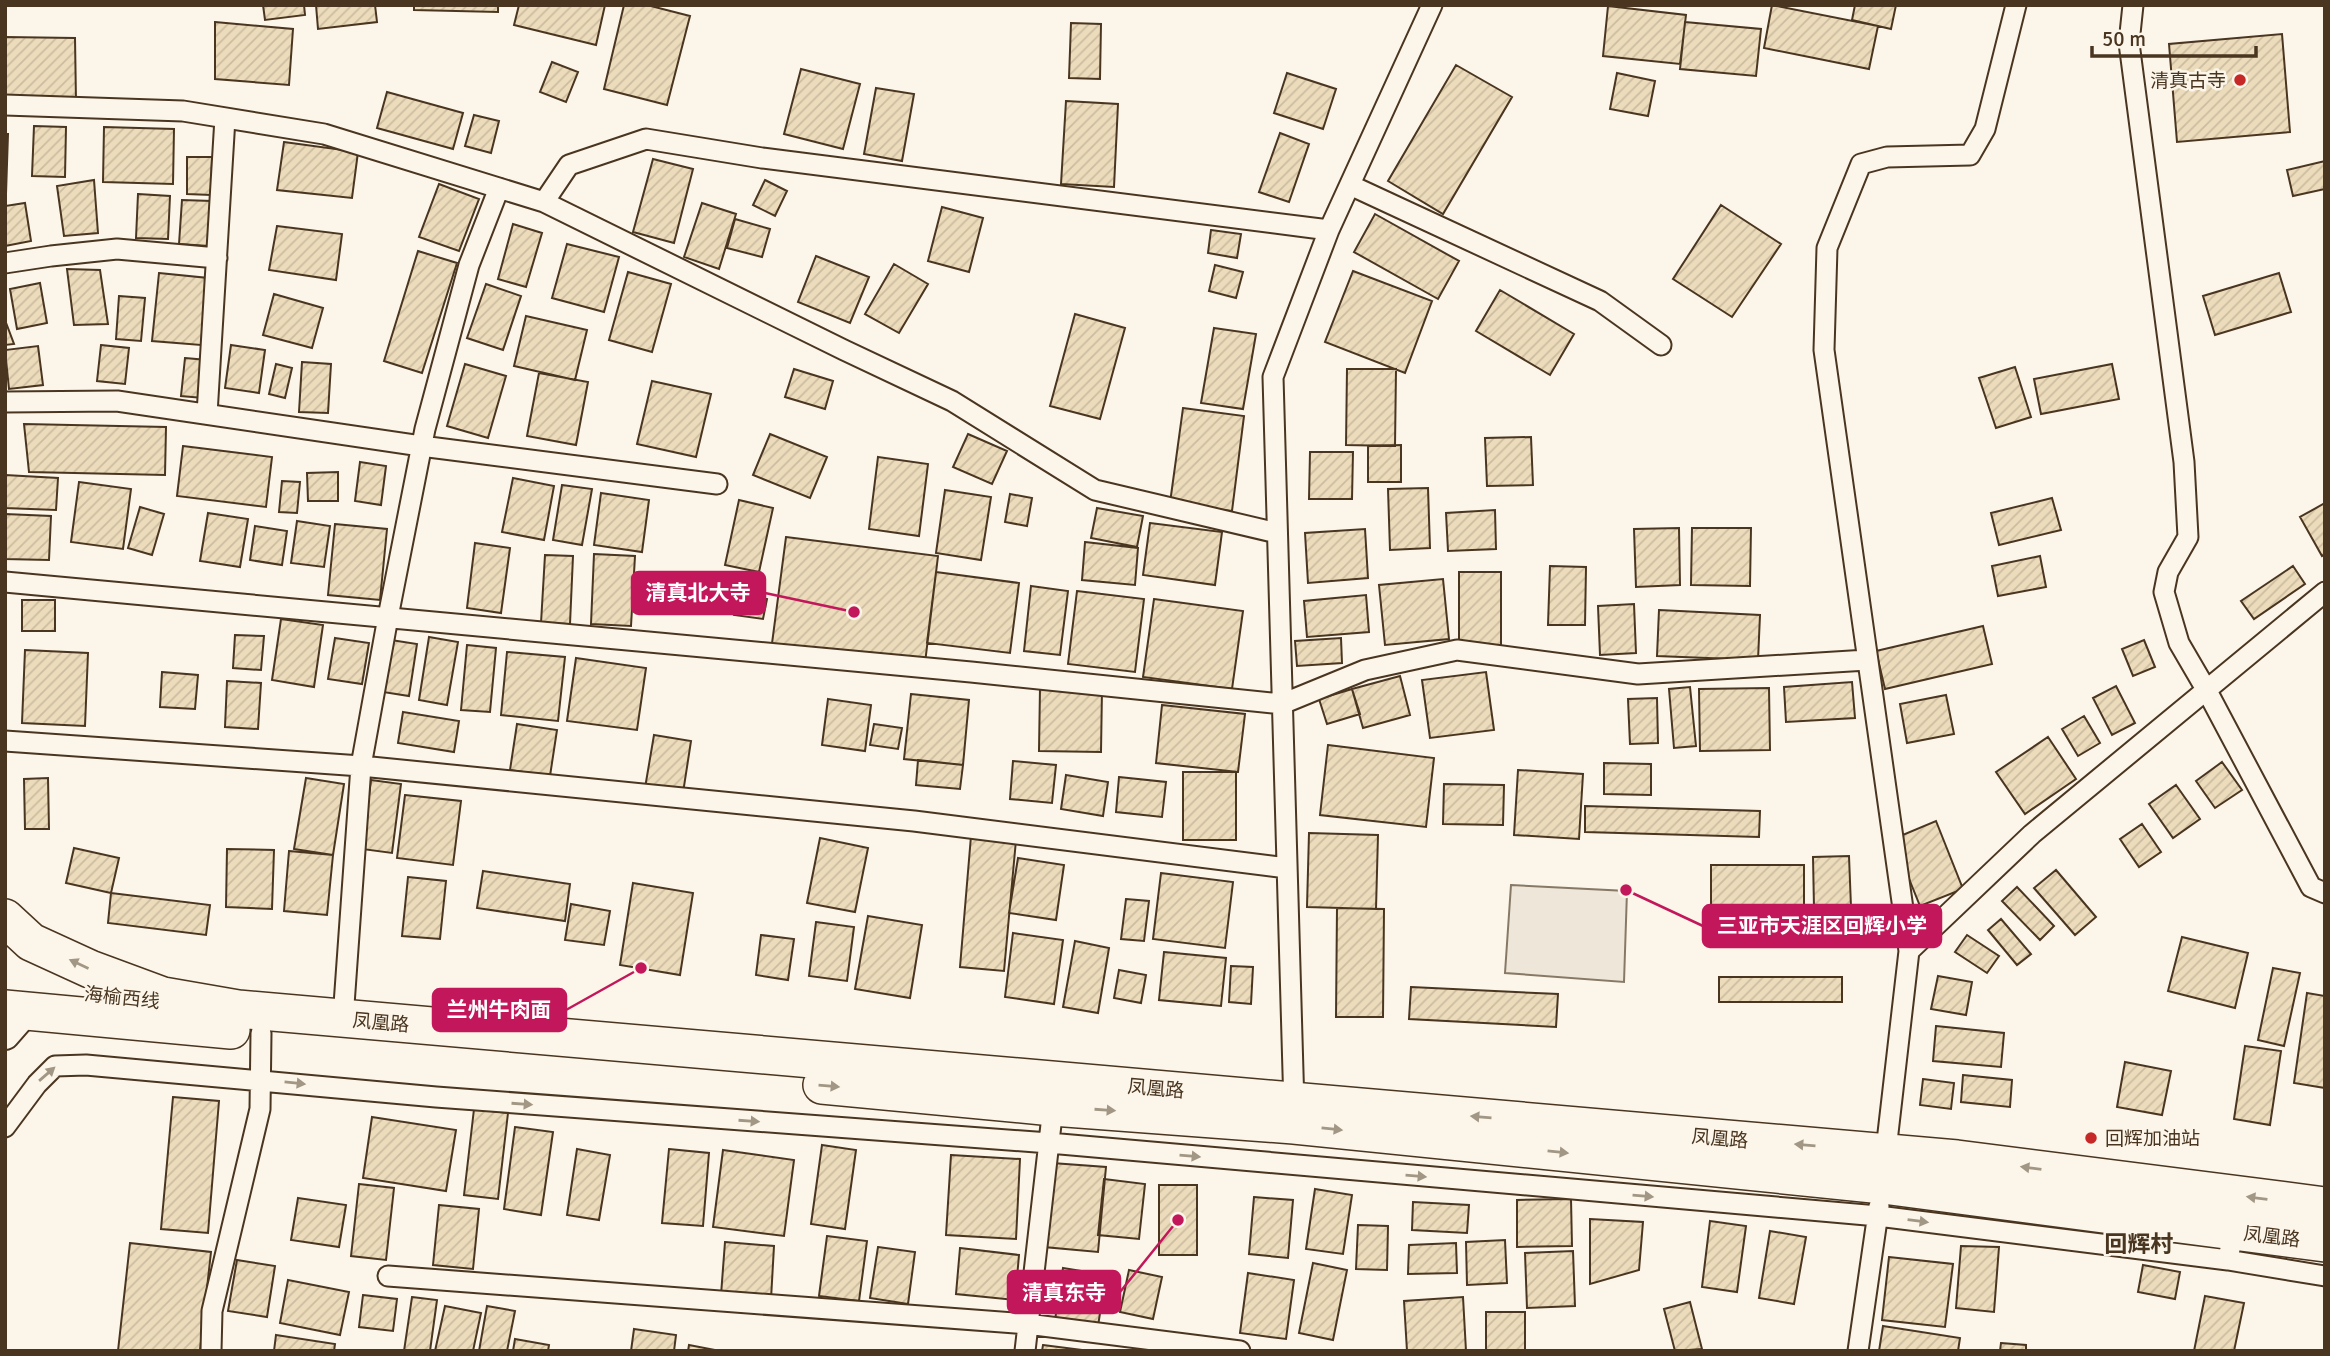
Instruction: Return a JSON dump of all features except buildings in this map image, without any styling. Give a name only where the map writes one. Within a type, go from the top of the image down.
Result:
[{"type":"highway","name":"凤凰路","points":[[5,918],[31,942],[90,970],[163,996],[250,1021],[1053,1107],[1294,1113]]},
{"type":"highway","name":"海榆西线","points":[[10,1010],[250,1021]]},
{"type":"highway","name":"凤凰路","points":[[250,1021],[343,1018],[1294,1113],[1882,1184],[2231,1246],[2325,1243]]},
{"type":"highway","name":"凤凰路","points":[[1882,1184],[1957,1158],[2325,1206]]},
{"type":"street","points":[[1294,1113],[1273,377],[1329,230],[1432,5]]},
{"type":"street","points":[[1858,1351],[1882,1184],[1909,951],[1824,350],[1827,248],[1861,164],[1887,157],[1970,155],[1985,129],[2016,5]]},
{"type":"street","points":[[2133,5],[2129,43],[2185,475],[2188,537],[2168,572],[2164,592],[2179,643],[2311,887],[2325,893]]},
{"type":"street","points":[[5,106],[183,111],[324,134],[544,202],[952,401],[1095,490],[1278,533]]},
{"type":"street","points":[[207,415],[225,118]]},
{"type":"street","points":[[544,202],[569,165],[646,139],[762,159],[1329,230]]},
{"type":"street","points":[[1350,185],[1600,301],[1661,345]]},
{"type":"street","points":[[343,1018],[362,766],[388,617],[421,446],[469,265],[499,188]]},
{"type":"street","points":[[5,263],[117,249],[217,258]]},
{"type":"street","points":[[5,402],[117,401],[421,446],[717,484]]},
{"type":"street","points":[[5,582],[1282,704],[1365,670],[1457,650],[1638,674],[1867,660]]},
{"type":"street","points":[[1909,951],[2032,834],[2325,592]]},
{"type":"street","points":[[6,735],[362,766],[914,821],[1287,868]]},
{"type":"street","points":[[211,1351],[212,1311],[260,1109],[261,1080],[250,1021]]},
{"type":"street","points":[[5,1127],[37,1084],[55,1066],[86,1065],[436,1097],[1049,1143],[1882,1184]]},
{"type":"street","points":[[1025,1351],[1053,1107]]},
{"type":"street","points":[[2231,1246],[2325,1276]]},
{"type":"street","points":[[388,1276],[1027,1324],[1240,1351]]},
{"type":"shaded area","points":[[1511,885],[1627,891],[1624,982],[1505,973]]},
{"type":"place","name":"清真古寺","points":[[2240,80]]},
{"type":"place","name":"清真北大寺","points":[[854,612]]},
{"type":"place","name":"三亚市天涯区回辉小学","points":[[1626,890]]},
{"type":"place","name":"兰州牛肉面","points":[[641,968]]},
{"type":"place","name":"回辉加油站","points":[[2091,1138]]},
{"type":"place","name":"清真东寺","points":[[1178,1220]]},
{"type":"district","name":"回辉村","points":[[2139,1244]]}]
